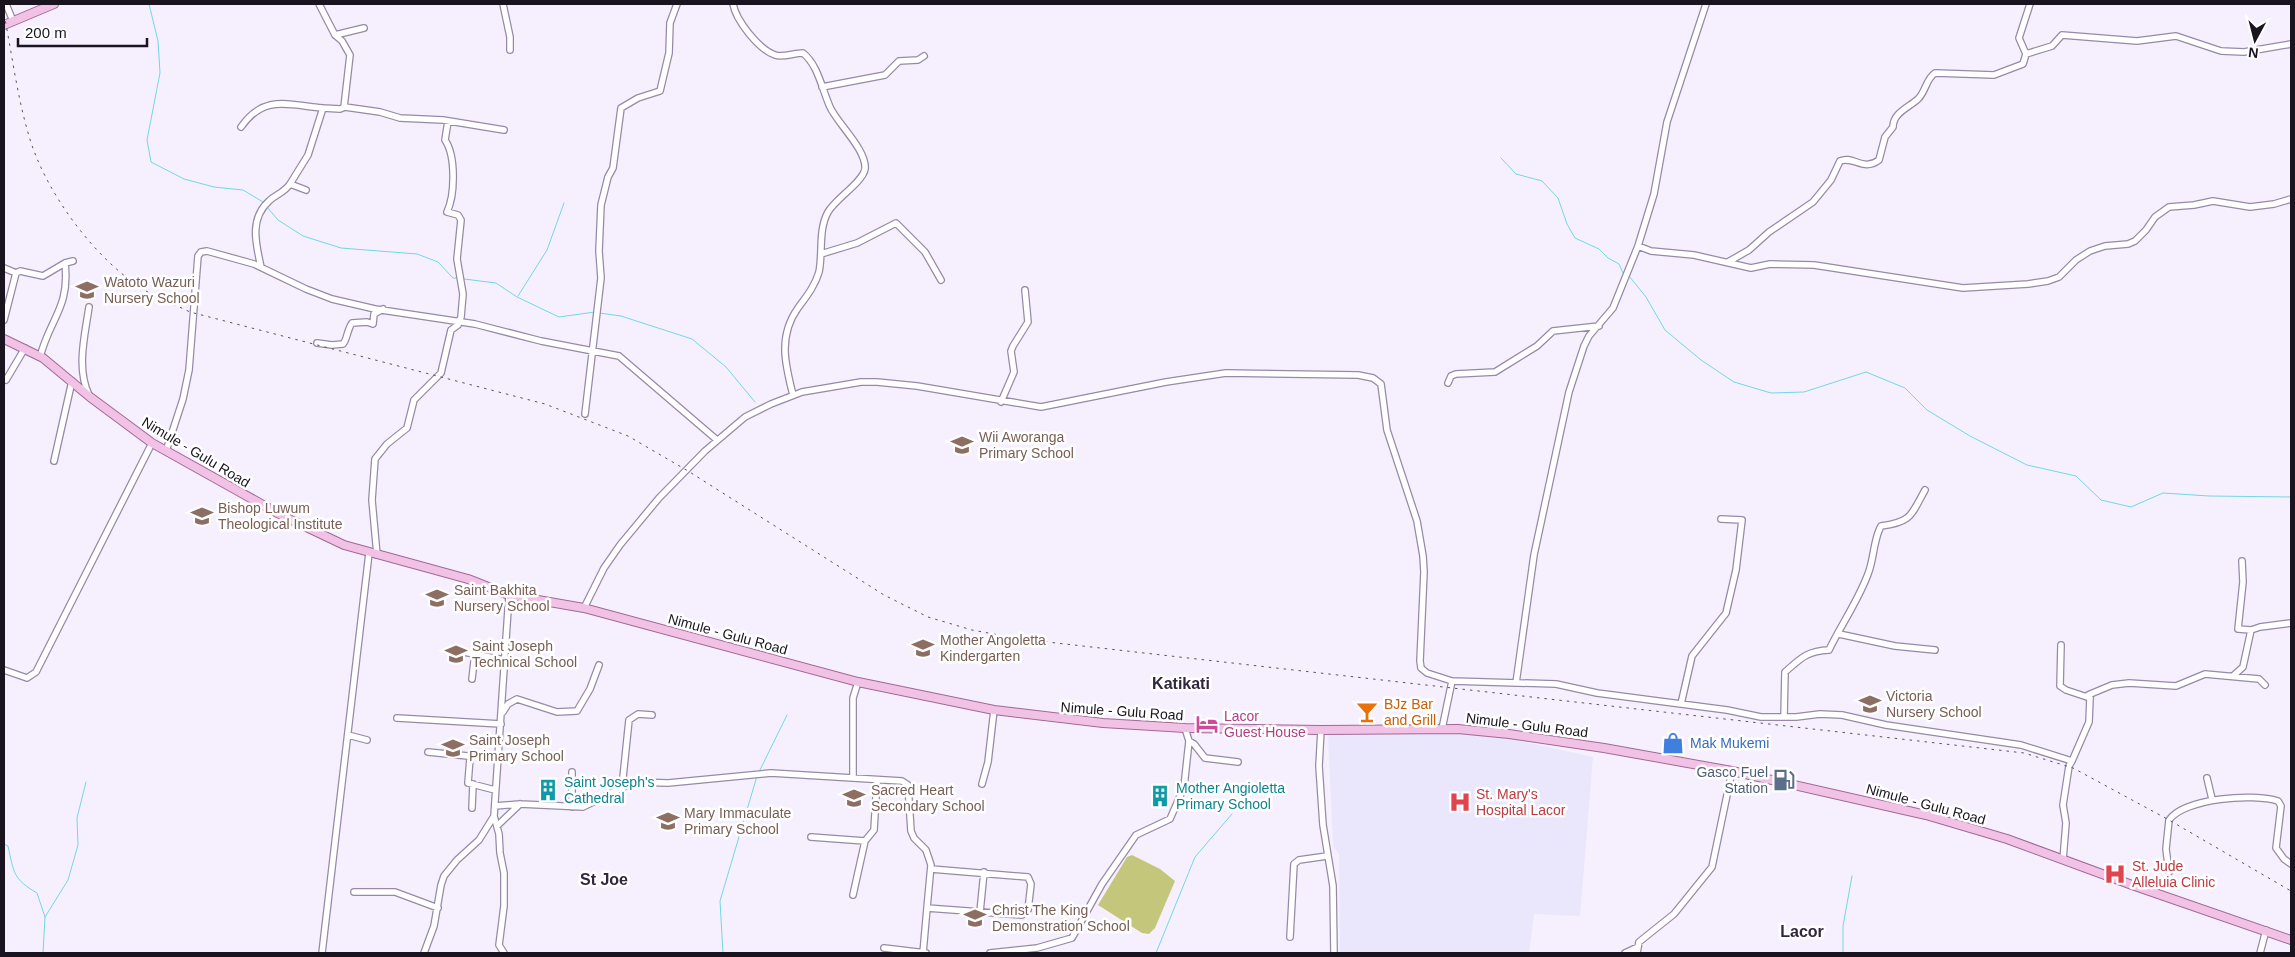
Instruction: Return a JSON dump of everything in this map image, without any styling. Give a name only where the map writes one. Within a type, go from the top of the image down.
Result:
[{"type":"main road","points":[[4,25],[54,4]]},
{"type":"main road","name":"Nimule - Gulu Road","points":[[4,339],[40,357],[152,443],[281,515],[344,545],[468,579],[509,594],[584,608],[858,682],[994,710],[1103,723],[1184,728],[1442,729],[1544,739],[1732,771],[1926,815],[2007,839],[2291,940]]},
{"type":"street","points":[[6,4],[12,21]]},
{"type":"street","points":[[319,4],[335,35],[342,41],[350,55],[344,107]]},
{"type":"street","points":[[503,4],[510,37],[510,50]]},
{"type":"street","points":[[585,414],[591,349],[601,278],[599,251],[601,205],[608,177],[613,168],[620,108],[632,100],[660,91],[668,53],[670,23],[677,4]]},
{"type":"street","points":[[732,4],[742,24],[767,51],[776,56],[799,53],[805,55],[811,61],[830,109],[851,135],[865,169],[863,174],[828,212],[815,284],[787,325],[783,352],[793,395]]},
{"type":"street","points":[[1516,683],[1534,555],[1569,392],[1588,336],[1599,326],[1613,308],[1638,246],[1654,194],[1667,122],[1706,4]]},
{"type":"street","points":[[1728,262],[1749,250],[1769,232],[1813,202],[1832,180],[1840,161],[1865,165],[1874,164],[1879,160],[1885,137],[1893,127],[1893,121],[1902,109],[1919,98],[1932,75],[1935,73],[1994,75],[2023,64],[2026,54],[2019,38],[2030,4]]},
{"type":"street","points":[[335,35],[364,28]]},
{"type":"street","points":[[2026,54],[2047,49],[2062,35],[2137,41],[2176,36],[2221,51],[2246,52],[2291,44]]},
{"type":"street","points":[[822,87],[885,75],[899,62],[918,60],[924,56]]},
{"type":"street","points":[[240,127],[248,117],[272,103],[322,108],[340,109],[344,107],[380,112],[400,118],[448,121],[504,130]]},
{"type":"street","points":[[261,267],[255,235],[259,213],[271,199],[284,192],[308,155],[322,108]]},
{"type":"street","points":[[322,953],[348,735],[373,554],[372,500],[375,459],[387,444],[406,428],[414,400],[441,374],[451,330],[458,325],[463,294],[457,259],[461,220],[458,214],[446,212],[453,194],[450,148],[445,140],[448,121]]},
{"type":"street","points":[[290,184],[306,190]]},
{"type":"street","points":[[1638,246],[1651,251],[1694,255],[1751,268],[1770,264],[1814,264],[1963,288],[2028,284],[2059,277],[2076,260],[2090,251],[2105,246],[2128,244],[2135,241],[2155,217],[2169,207],[2194,205],[2213,200],[2250,207],[2274,204],[2291,199]]},
{"type":"street","points":[[821,254],[857,243],[896,223],[925,252],[941,280]]},
{"type":"street","points":[[166,451],[183,399],[189,370],[199,254],[207,251],[238,258],[261,267],[322,297],[458,321],[610,353],[624,360],[717,440]]},
{"type":"street","points":[[4,268],[16,273],[20,271],[43,276],[65,263],[73,261]]},
{"type":"street","points":[[40,357],[64,300],[67,280],[65,263]]},
{"type":"street","points":[[4,320],[16,273]]},
{"type":"street","points":[[1001,402],[1014,372],[1011,351],[1028,322],[1025,290]]},
{"type":"street","points":[[89,306],[83,347],[82,370],[83,381],[90,397]]},
{"type":"street","points":[[317,343],[343,344],[347,338],[347,329],[352,323],[367,322],[373,324],[374,314],[383,309]]},
{"type":"street","points":[[1448,383],[1451,376],[1456,374],[1498,370],[1537,346],[1553,331],[1599,326]]},
{"type":"street","points":[[6,380],[25,348]]},
{"type":"street","points":[[584,608],[604,568],[620,545],[659,498],[717,440],[752,414],[793,395],[861,382],[877,382],[917,386],[1001,402],[1049,407],[1166,382],[1226,373],[1358,375],[1378,381],[1383,390],[1387,430],[1391,446],[1417,521],[1424,572],[1421,668],[1433,675],[1452,681],[1556,684],[1596,693],[1761,717],[1820,714],[1842,715],[1874,722],[2021,745],[2072,761]]},
{"type":"street","points":[[54,461],[72,381]]},
{"type":"street","points":[[4,670],[26,678],[36,672],[152,443]]},
{"type":"street","points":[[1784,716],[1785,672],[1801,658],[1813,651],[1829,650],[1839,634],[1851,607],[1862,591],[1870,571],[1874,543],[1880,528],[1902,522],[1908,518],[1915,509],[1924,490]]},
{"type":"street","points":[[1681,704],[1692,656],[1726,613],[1733,588],[1742,520],[1721,519]]},
{"type":"street","points":[[2242,561],[2241,574],[2243,582],[2238,629],[2251,630],[2291,623]]},
{"type":"street","points":[[504,953],[500,946],[504,906],[504,873],[494,816],[509,594]]},
{"type":"street","points":[[2233,676],[2243,667],[2251,630]]},
{"type":"street","points":[[1839,634],[1895,646],[1935,650]]},
{"type":"street","points":[[2061,645],[2060,686],[2090,698]]},
{"type":"street","points":[[464,652],[504,660]]},
{"type":"street","points":[[472,679],[475,653]]},
{"type":"street","points":[[502,715],[508,704],[517,699],[558,712],[577,711],[582,705],[599,665]]},
{"type":"street","points":[[2063,860],[2066,823],[2063,805],[2069,767],[2089,722],[2090,698],[2088,695],[2112,685],[2129,683],[2176,686],[2205,674],[2259,679],[2265,685]]},
{"type":"street","points":[[1442,729],[1452,681]]},
{"type":"street","points":[[853,778],[853,698],[858,682]]},
{"type":"street","points":[[982,784],[994,710]]},
{"type":"street","points":[[622,787],[629,720],[638,714],[652,715]]},
{"type":"street","points":[[397,718],[501,724]]},
{"type":"street","points":[[990,953],[1053,945],[1072,938],[1102,884],[1136,835],[1142,830],[1170,819],[1184,787],[1189,741],[1184,728]]},
{"type":"street","points":[[1321,730],[1320,778],[1322,824],[1333,886],[1334,953]]},
{"type":"street","points":[[348,735],[367,740]]},
{"type":"street","points":[[1189,741],[1194,744],[1205,758],[1238,762]]},
{"type":"street","points":[[428,752],[468,756],[470,758],[468,783],[495,790]]},
{"type":"street","points":[[1625,953],[1638,950],[1639,942],[1674,914],[1712,866],[1732,771]]},
{"type":"street","points":[[572,772],[572,806]]},
{"type":"street","points":[[495,806],[520,804],[588,806],[634,782],[668,782],[771,773],[902,781],[908,784],[911,831],[914,838],[929,855],[931,869],[923,953]]},
{"type":"street","points":[[2207,778],[2212,799]]},
{"type":"street","points":[[853,895],[865,841],[874,830],[877,780]]},
{"type":"street","points":[[472,808],[474,784]]},
{"type":"street","points":[[2169,872],[2166,849],[2169,820],[2176,813],[2212,799],[2268,798],[2278,801],[2281,806],[2276,848],[2284,859],[2291,864]]},
{"type":"street","points":[[497,826],[520,804]]},
{"type":"street","points":[[424,953],[438,908],[444,876],[457,860],[479,840],[494,816]]},
{"type":"street","points":[[811,837],[865,841]]},
{"type":"street","points":[[1290,937],[1294,864],[1299,860],[1327,856]]},
{"type":"street","points":[[927,908],[1025,914],[1030,900],[1031,880],[1028,877],[931,869]]},
{"type":"street","points":[[980,912],[984,872]]},
{"type":"street","points":[[354,892],[395,892],[438,908]]},
{"type":"street","points":[[2260,953],[2266,930]]},
{"type":"street","points":[[884,948],[927,953]]},
{"type":"shaded area","name":"St. Mary's Hospital Lacor","points":[[1446,732],[1516,740],[1593,757],[1580,916],[1534,914],[1529,953],[1340,953],[1339,854],[1333,846],[1328,734]]},
{"type":"green space","points":[[1132,855],[1160,869],[1175,881],[1155,928],[1149,934],[1142,933],[1098,905],[1127,857]]},
{"type":"waterway","points":[[149,4],[158,41],[160,73],[147,140],[151,162],[184,179],[214,187],[243,190],[263,202]]},
{"type":"waterway","points":[[1501,158],[1516,174],[1542,181],[1558,198],[1567,224],[1575,238],[1599,249],[1608,258],[1619,264],[1623,273]]},
{"type":"waterway","points":[[518,296],[547,250],[564,203]]},
{"type":"waterway","points":[[267,207],[278,220],[303,236],[341,248],[417,254],[438,262],[453,278],[457,278]]},
{"type":"waterway","points":[[1629,276],[1646,297],[1665,330],[1701,360],[1734,382],[1771,393],[1804,392],[1866,372],[1905,388],[1927,410],[1970,436],[2027,465],[2076,476],[2101,500],[2131,507],[2163,493],[2209,496],[2291,497]]},
{"type":"waterway","points":[[464,279],[496,283],[517,297],[559,317],[595,312]]},
{"type":"waterway","points":[[599,313],[621,316],[692,339],[726,367],[755,402]]},
{"type":"waterway","points":[[759,772],[787,715]]},
{"type":"waterway","points":[[723,953],[720,901],[757,776]]},
{"type":"waterway","points":[[45,917],[68,880],[78,845],[77,818],[86,782]]},
{"type":"waterway","points":[[1156,953],[1195,857],[1232,814]]},
{"type":"waterway","points":[[4,844],[8,846],[13,869],[19,879],[37,893],[45,917],[43,953]]},
{"type":"waterway","points":[[1843,953],[1843,926],[1852,876]]},
{"type":"railway","points":[[4,14],[25,121],[37,158],[47,180],[60,202],[91,244],[127,278],[146,291],[190,312],[545,404],[628,436],[688,471],[884,595],[928,617],[972,630],[1021,639],[2024,753],[2073,768],[2169,820],[2291,891]]},
{"type":"place","name":"Watoto Wazuri Nursery School","points":[[87,290]]},
{"type":"place","name":"Wii Aworanga Primary School","points":[[962,445]]},
{"type":"place","name":"Bishop Luwum Theological Institute","points":[[202,516]]},
{"type":"place","name":"Saint Bakhita Nursery School","points":[[437,598]]},
{"type":"place","name":"Mother Angoletta Kindergarten","points":[[923,648]]},
{"type":"place","name":"Saint Joseph Technical School","points":[[456,654]]},
{"type":"place","name":"Victoria Nursery School","points":[[1870,704]]},
{"type":"place","name":"BJz Bar and Grill","points":[[1367,712]]},
{"type":"place","name":"Lacor Guest House","points":[[1207,724]]},
{"type":"place","name":"Mak Mukemi","points":[[1673,743]]},
{"type":"place","name":"Saint Joseph Primary School","points":[[453,748]]},
{"type":"place","name":"Gasco Fuel Station","points":[[1784,780]]},
{"type":"place","name":"Saint Joseph's Cathedral","points":[[548,790]]},
{"type":"place","name":"Mother Angioletta Primary School","points":[[1160,796]]},
{"type":"place","name":"Sacred Heart Secondary School","points":[[854,798]]},
{"type":"place","name":"St. Mary's Hospital Lacor","points":[[1460,802]]},
{"type":"place","name":"Mary Immaculate Primary School","points":[[668,821]]},
{"type":"place","name":"St. Jude Alleluia Clinic","points":[[2115,874]]},
{"type":"place","name":"Christ The King Demonstration School","points":[[975,918]]},
{"type":"district","name":"Katikati","points":[[1181,683]]},
{"type":"district","name":"St Joe","points":[[604,879]]},
{"type":"district","name":"Lacor","points":[[1802,931]]}]
